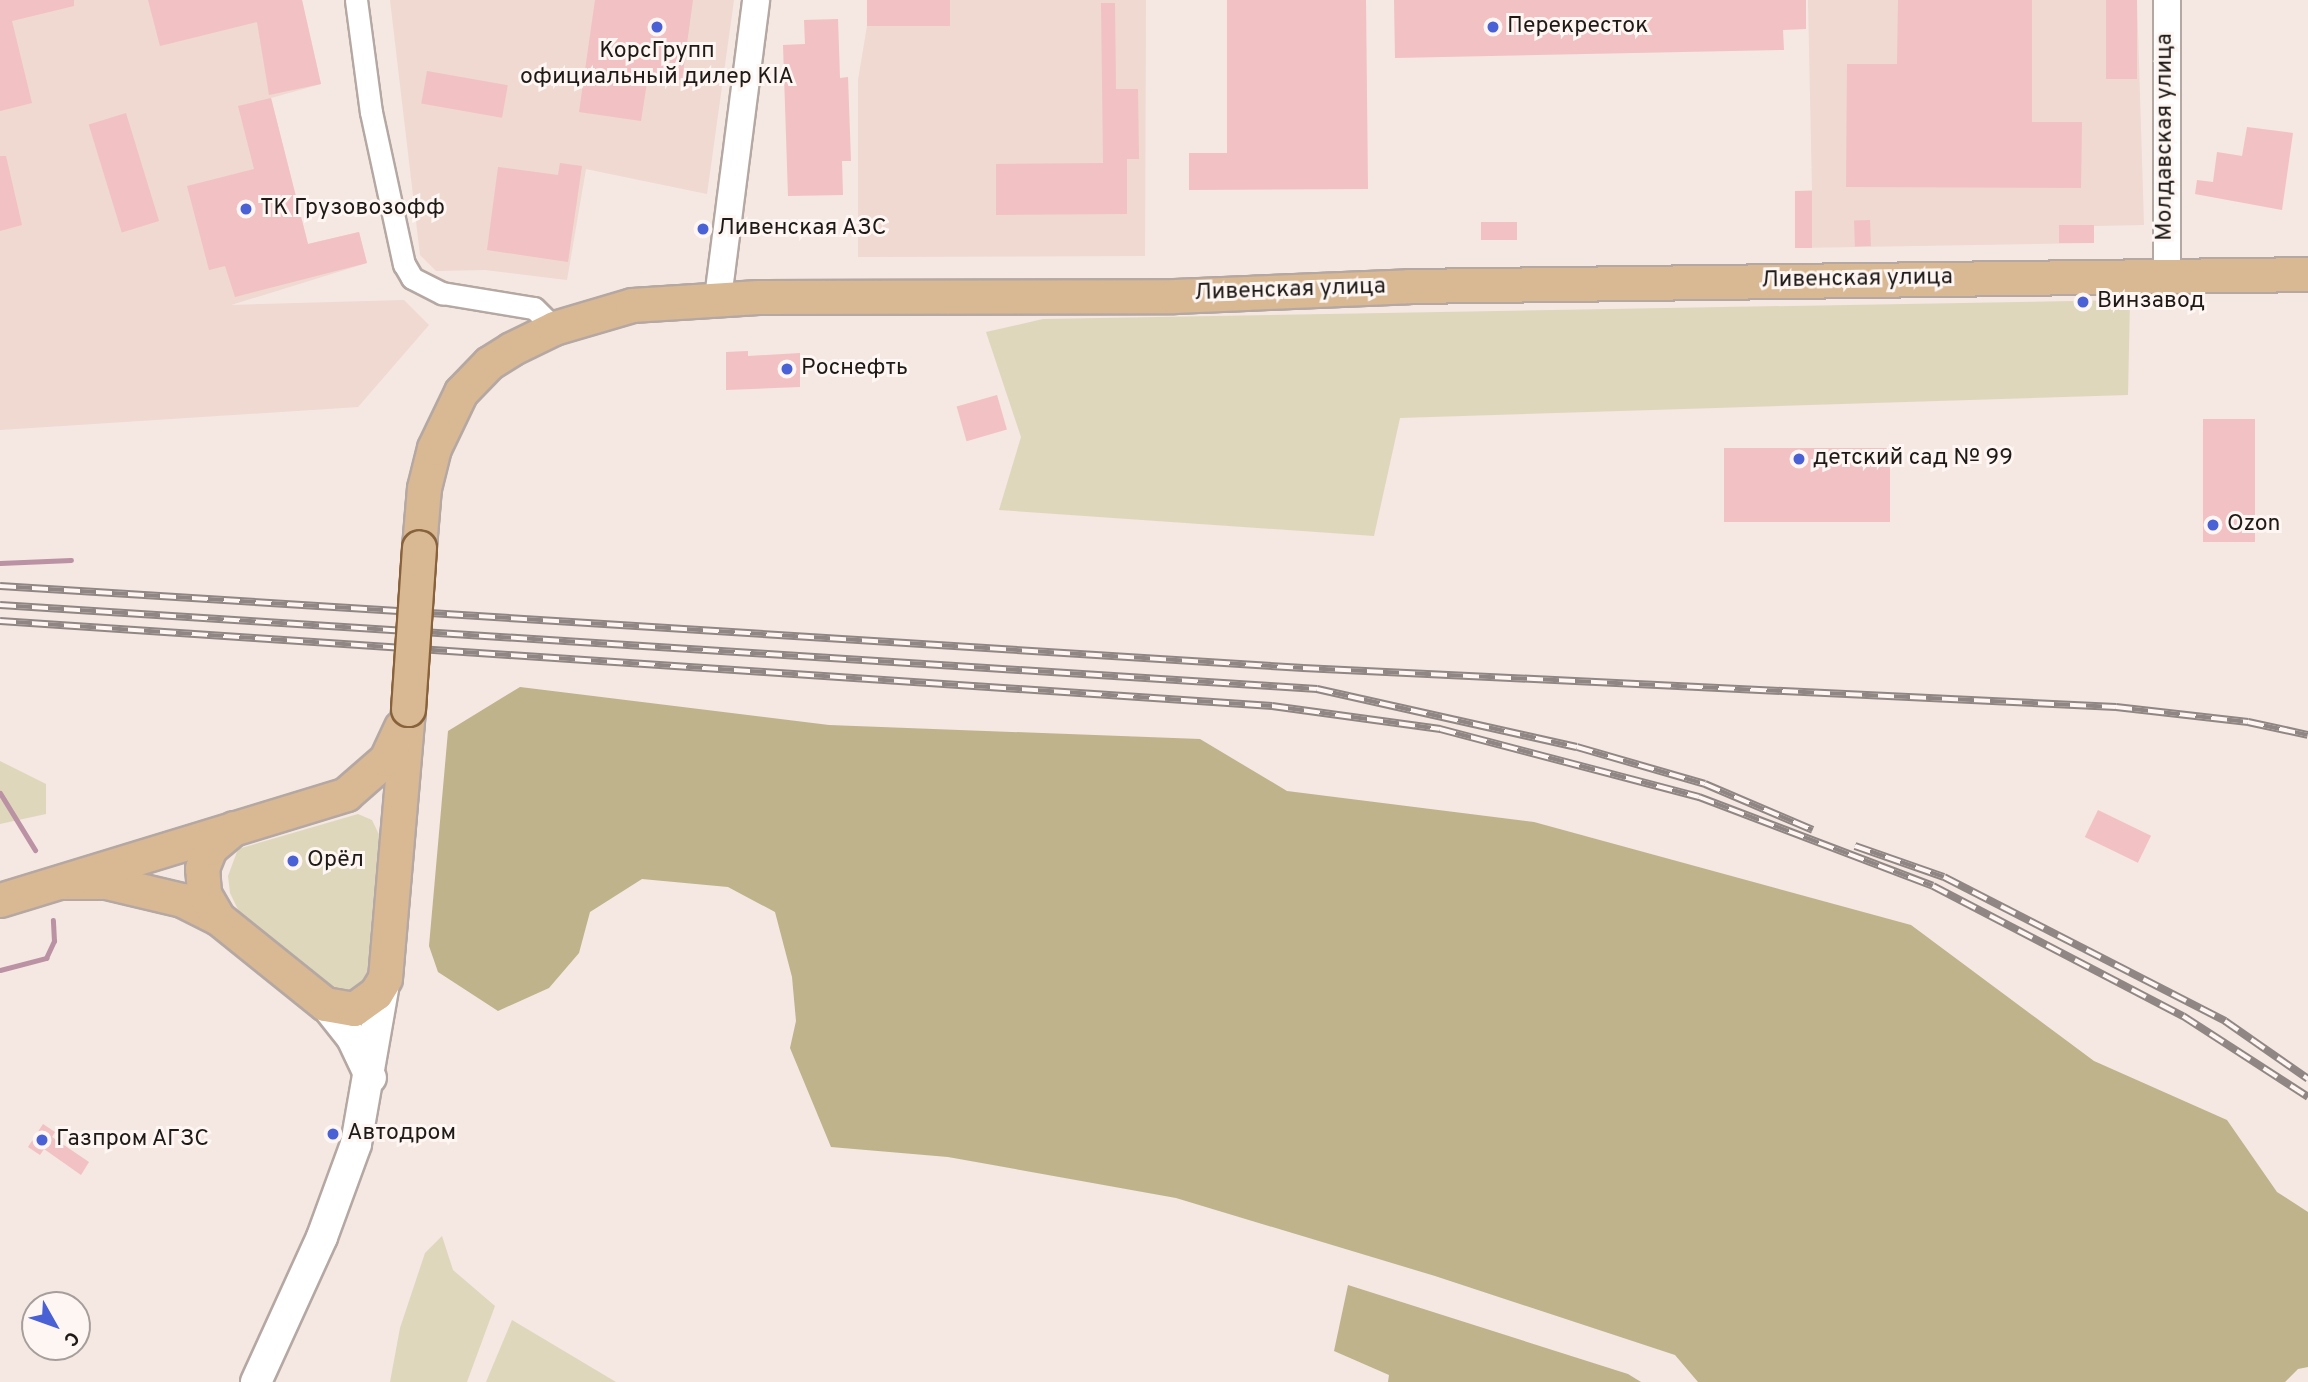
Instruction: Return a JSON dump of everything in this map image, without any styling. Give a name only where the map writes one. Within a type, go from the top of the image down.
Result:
[{"type":"main road","name":"Ливенская улица","points":[[398,821],[424,488],[434,448],[461,392],[488,363],[554,328],[632,305],[718,298],[1174,296],[1362,287],[2308,274]]},
{"type":"main road","points":[[346,794],[386,759],[408,709]]},
{"type":"main road","points":[[0,900],[346,794],[376,798],[398,821],[385,978],[371,1078],[356,1144],[322,1237],[256,1382]]},
{"type":"main road","points":[[218,918],[204,894],[202,868],[210,848],[237,826]]},
{"type":"main road","points":[[63,882],[146,888],[218,918],[325,1004],[352,1038],[371,1078]]},
{"type":"main road","points":[[325,1004],[354,1009],[376,993],[385,978]]},
{"type":"street","points":[[356,0],[371,112],[404,264],[412,278],[442,293],[534,308],[554,328]]},
{"type":"street","points":[[718,298],[756,0]]},
{"type":"street","name":"Молдавская улица","points":[[2167,0],[2167,275]]},
{"type":"shaded area","points":[[0,0],[302,0],[321,84],[271,98],[308,244],[359,232],[367,263],[231,305],[404,300],[429,325],[358,407],[0,430]]},
{"type":"shaded area","points":[[390,0],[734,0],[707,194],[586,169],[567,280],[485,270],[436,271],[420,255]]},
{"type":"shaded area","points":[[950,0],[1146,0],[1145,256],[858,257],[858,80],[867,26],[950,26]]},
{"type":"shaded area","points":[[1808,0],[2137,0],[2144,225],[2094,226],[2094,243],[1797,248],[1795,191],[1812,190]]},
{"type":"shaded area","points":[[2130,300],[2128,395],[1400,418],[1374,536],[999,510],[1021,437],[986,332],[1043,319]]},
{"type":"shaded area","points":[[520,687],[829,725],[1200,739],[1287,791],[1534,822],[1911,925],[2094,1061],[2227,1120],[2277,1192],[2308,1212],[2308,1367],[2298,1369],[2285,1382],[1698,1382],[1675,1355],[1435,1276],[1176,1198],[948,1157],[831,1147],[790,1048],[796,1021],[792,977],[775,912],[728,887],[642,879],[590,912],[579,953],[549,988],[498,1011],[438,972],[429,946],[448,731]]},
{"type":"shaded area","points":[[0,761],[46,784],[46,814],[0,824]]},
{"type":"shaded area","points":[[358,814],[372,820],[384,845],[371,975],[351,994],[334,994],[244,922],[230,893],[228,876],[238,849]]},
{"type":"shaded area","points":[[442,1236],[453,1270],[495,1306],[467,1382],[390,1382],[400,1328],[425,1253]]},
{"type":"shaded area","points":[[1348,1285],[1628,1374],[1641,1382],[1388,1382],[1389,1375],[1334,1351]]},
{"type":"shaded area","points":[[512,1320],[616,1382],[486,1382]]},
{"type":"building","points":[[0,0],[74,0],[74,6],[12,21],[32,103],[0,111]]},
{"type":"building","points":[[148,0],[302,0],[321,84],[269,95],[257,22],[160,46]]},
{"type":"building","points":[[595,0],[693,0],[682,80],[648,76],[641,121],[579,112]]},
{"type":"building","points":[[867,0],[950,0],[950,26],[867,26]]},
{"type":"building","points":[[1227,0],[1366,0],[1368,189],[1189,190],[1189,153],[1227,153]]},
{"type":"building","points":[[1394,0],[1806,0],[1806,29],[1783,30],[1784,50],[1395,58]]},
{"type":"building","points":[[1898,0],[2032,0],[2032,122],[2082,122],[2081,188],[1846,187],[1847,64],[1897,64]]},
{"type":"building","points":[[2106,0],[2137,0],[2137,79],[2106,79]]},
{"type":"building","points":[[1101,3],[1115,3],[1116,89],[1138,89],[1139,159],[1127,159],[1127,214],[996,215],[996,164],[1103,163]]},
{"type":"building","points":[[838,19],[840,78],[848,77],[851,161],[842,161],[843,195],[788,196],[783,45],[805,44],[804,20]]},
{"type":"building","points":[[427,71],[508,85],[502,118],[421,103]]},
{"type":"building","name":"ТК Грузовозофф","points":[[271,98],[308,244],[359,232],[367,263],[235,297],[225,266],[209,270],[187,186],[254,169],[238,106]]},
{"type":"building","points":[[126,113],[159,221],[122,232],[89,124]]},
{"type":"building","points":[[2247,127],[2293,133],[2282,210],[2195,194],[2197,180],[2213,182],[2217,152],[2242,156]]},
{"type":"building","points":[[0,156],[6,156],[22,225],[0,231]]},
{"type":"building","points":[[560,163],[582,166],[568,262],[487,250],[498,167],[558,175]]},
{"type":"building","points":[[1795,191],[1812,191],[1812,248],[1795,248]]},
{"type":"building","points":[[1870,220],[1871,246],[1855,247],[1854,221]]},
{"type":"building","points":[[1481,222],[1517,222],[1517,240],[1481,240]]},
{"type":"building","points":[[2059,225],[2094,225],[2094,243],[2059,243]]},
{"type":"building","points":[[748,351],[748,356],[800,353],[800,387],[726,390],[726,352]]},
{"type":"building","points":[[997,395],[1007,430],[967,441],[957,407]]},
{"type":"building","points":[[2203,419],[2255,419],[2255,542],[2203,542]]},
{"type":"building","points":[[1724,448],[1890,448],[1890,522],[1724,522]]},
{"type":"building","points":[[2098,810],[2151,836],[2138,863],[2085,837]]},
{"type":"building","points":[[43,1124],[55,1132],[52,1137],[89,1162],[81,1175],[44,1149],[40,1155],[28,1147]]},
{"type":"waterway","points":[[0,563],[71,560]]},
{"type":"waterway","points":[[0,793],[35,850]]},
{"type":"waterway","points":[[0,970],[46,958],[54,941],[53,920]]},
{"type":"railway","points":[[0,586],[1303,668],[2116,707],[2248,722],[2308,735]]},
{"type":"railway","points":[[0,605],[1317,689],[1577,747],[1705,784],[1813,830]]},
{"type":"railway","points":[[0,621],[1272,706],[1440,729],[1699,797],[1933,886],[2183,1016],[2308,1097]]},
{"type":"railway","points":[[1855,846],[1944,877],[2225,1021],[2308,1079]]},
{"type":"place","name":"КорсГрупп официальный дилер KIA","points":[[657,27]]},
{"type":"place","name":"Перекресток","points":[[1493,27]]},
{"type":"place","name":"ТК Грузовозофф","points":[[246,209]]},
{"type":"place","name":"Ливенская АЗС","points":[[703,229]]},
{"type":"place","name":"Винзавод","points":[[2083,302]]},
{"type":"place","name":"Роснефть","points":[[787,369]]},
{"type":"place","name":"детский сад № 99","points":[[1799,459]]},
{"type":"place","name":"Ozon","points":[[2213,525]]},
{"type":"place","name":"Орёл","points":[[293,861]]},
{"type":"place","name":"Автодром","points":[[333,1134]]},
{"type":"place","name":"Газпром АГЗС","points":[[42,1140]]}]
